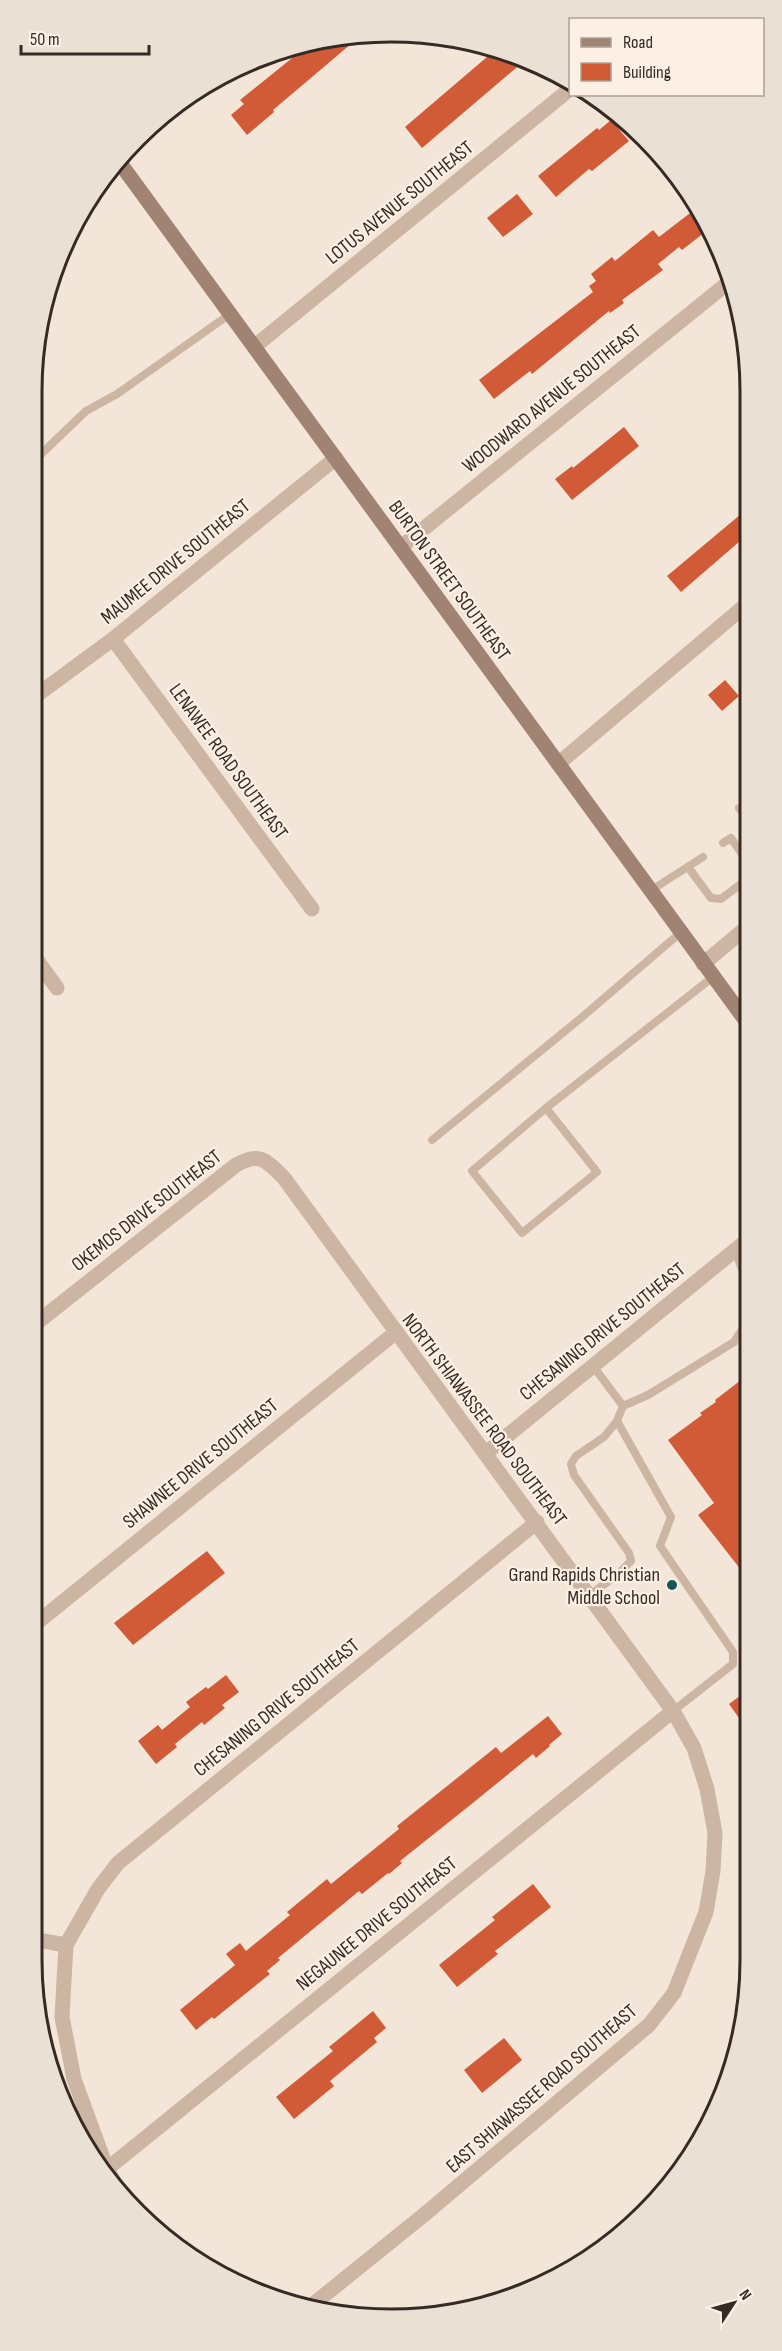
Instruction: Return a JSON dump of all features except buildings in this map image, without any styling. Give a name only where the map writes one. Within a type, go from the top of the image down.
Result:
[{"type":"main road","name":"BURTON STREET SOUTHEAST","points":[[123,168],[740,1013]]},
{"type":"street","name":"LOTUS AVENUE SOUTHEAST","points":[[254,347],[568,90]]},
{"type":"street","name":"WOODWARD AVENUE SOUTHEAST","points":[[400,547],[723,287]]},
{"type":"street","name":"MAUMEE DRIVE SOUTHEAST","points":[[42,691],[112,639],[336,458]]},
{"type":"street","points":[[558,764],[740,610]]},
{"type":"street","name":"LENAWEE ROAD SOUTHEAST","points":[[112,639],[312,909]]},
{"type":"street","points":[[703,964],[740,933]]},
{"type":"street","points":[[42,967],[57,988]]},
{"type":"street","name":"OKEMOS DRIVE SOUTHEAST","points":[[42,1319],[236,1165],[248,1158],[258,1157]]},
{"type":"street","name":"NORTH SHIAWASSEE ROAD SOUTHEAST","points":[[258,1157],[269,1163],[284,1178],[673,1711]]},
{"type":"street","name":"CHESANING DRIVE SOUTHEAST","points":[[486,1453],[740,1246]]},
{"type":"street","name":"SHAWNEE DRIVE SOUTHEAST","points":[[42,1619],[395,1333]]},
{"type":"street","name":"CHESANING DRIVE SOUTHEAST","points":[[66,1945],[93,1896],[118,1863],[537,1522]]},
{"type":"street","name":"NEGAUNEE DRIVE SOUTHEAST","points":[[110,2167],[673,1711]]},
{"type":"street","name":"EAST SHIAWASSEE ROAD SOUTHEAST","points":[[317,2301],[619,2052],[649,2025],[674,1993],[706,1912],[713,1871],[715,1833],[706,1789],[694,1748],[673,1711]]},
{"type":"street","points":[[42,1941],[66,1945],[62,2017],[74,2079],[102,2155]]},
{"type":"lane","points":[[42,453],[86,411],[117,394],[230,314]]},
{"type":"lane","points":[[727,841],[740,854]]},
{"type":"lane","points":[[650,891],[703,857]]},
{"type":"lane","points":[[688,867],[711,898],[721,899],[740,885]]},
{"type":"lane","points":[[432,1140],[581,1018],[680,933]]},
{"type":"lane","points":[[546,1108],[597,1172],[522,1233],[472,1171],[546,1108],[713,977]]},
{"type":"lane","points":[[590,1596],[631,1562],[629,1553],[574,1475],[571,1464],[576,1456],[604,1437],[617,1420],[623,1406],[648,1395],[734,1342],[740,1333]]},
{"type":"lane","points":[[593,1366],[623,1406]]},
{"type":"lane","points":[[617,1420],[670,1517],[660,1546],[733,1652],[733,1664],[673,1711]]},
{"type":"place","name":"Grand Rapids Christian Middle School","points":[[672,1585]]}]
